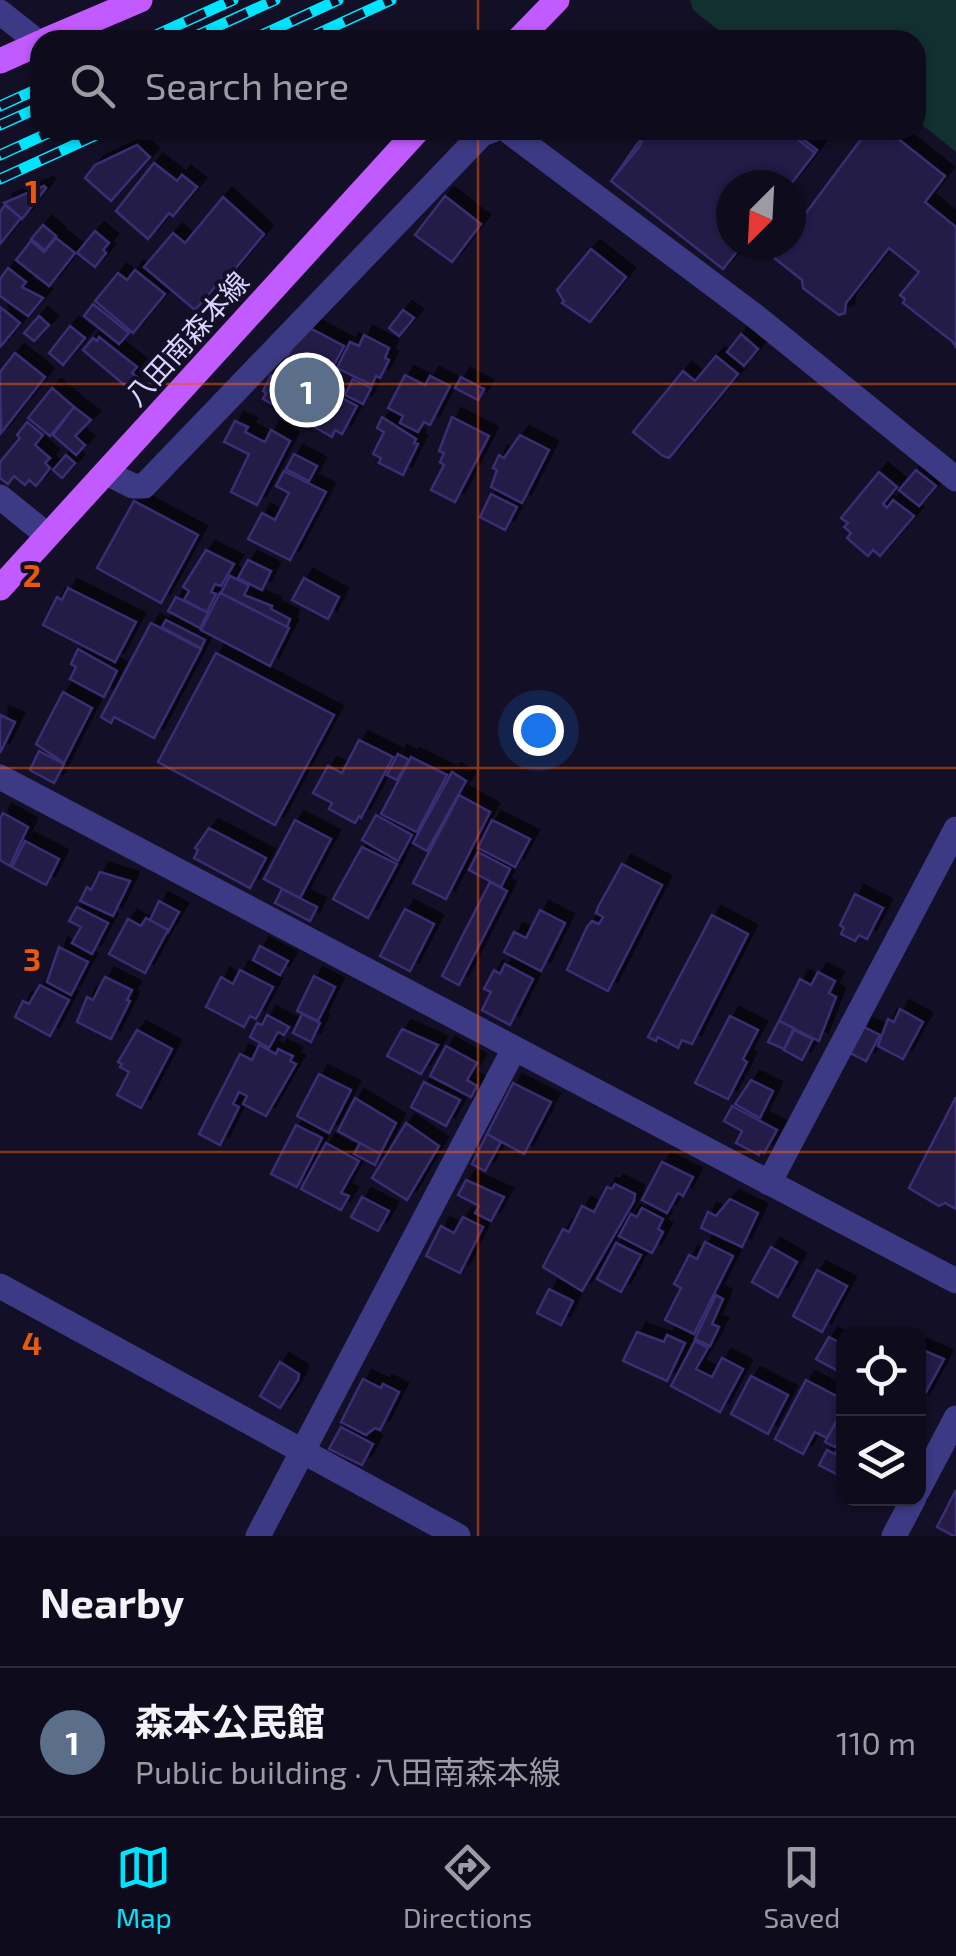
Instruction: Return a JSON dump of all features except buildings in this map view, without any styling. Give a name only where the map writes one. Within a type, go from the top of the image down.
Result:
[{"type":"main road","points":[[70,30],[140,0]]},
{"type":"main road","points":[[528,30],[557,0]]},
{"type":"main road","points":[[0,62],[30,48]]},
{"type":"main road","name":"八田南森本線","points":[[0,588],[409,140]]},
{"type":"street","points":[[0,12],[30,33]]},
{"type":"street","points":[[107,473],[133,486],[144,486],[476,140]]},
{"type":"street","points":[[520,140],[754,316],[956,479]]},
{"type":"street","points":[[0,497],[48,535]]},
{"type":"street","points":[[0,778],[956,1281]]},
{"type":"street","points":[[769,1183],[956,828]]},
{"type":"street","points":[[258,1536],[514,1049]]},
{"type":"street","points":[[0,1286],[458,1536]]},
{"type":"street","points":[[926,1475],[956,1418]]},
{"type":"street","points":[[894,1536],[910,1506]]},
{"type":"green space","points":[[690,0],[956,0],[956,152],[926,128],[926,30],[718,30],[693,10]]},
{"type":"railway","points":[[167,30],[233,0]]},
{"type":"railway","points":[[209,30],[275,0]]},
{"type":"railway","points":[[273,30],[338,0]]},
{"type":"railway","points":[[326,30],[391,0]]},
{"type":"railway","points":[[0,106],[30,92]]},
{"type":"railway","points":[[0,125],[30,112]]},
{"type":"railway","points":[[0,155],[33,140]]},
{"type":"railway","points":[[0,179],[85,140]]},
{"type":"place","name":"森本公民館","points":[[307,390]]}]
